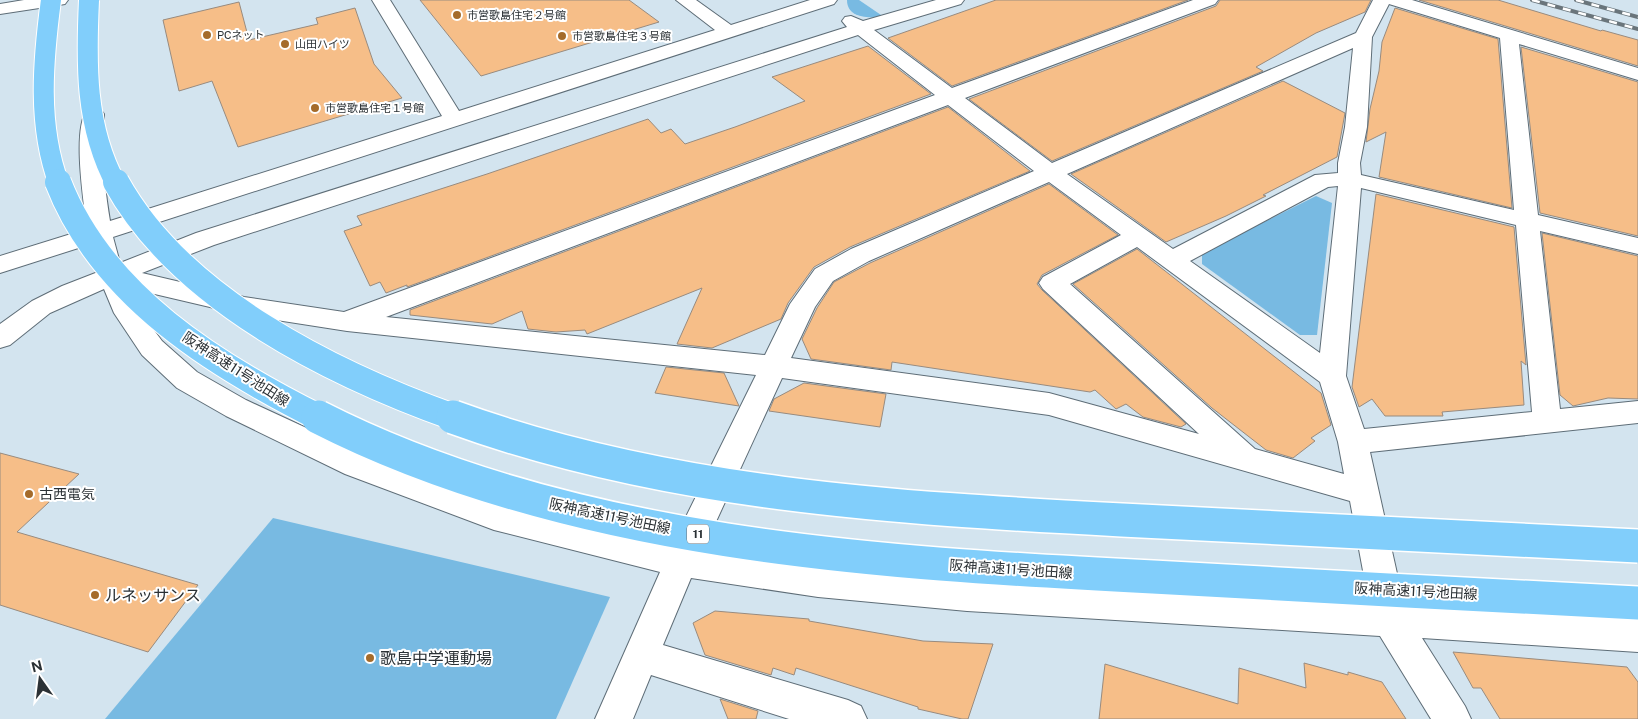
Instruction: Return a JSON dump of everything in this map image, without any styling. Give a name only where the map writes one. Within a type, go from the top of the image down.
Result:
[{"type":"highway","name":"阪神高速11号池田線","points":[[51,0],[45,47],[43,84],[46,128],[53,166],[69,209],[94,248],[130,290],[177,332],[239,375],[309,415],[389,451],[490,488],[608,518],[737,541],[885,559],[1061,573],[1638,603]]},
{"type":"highway","points":[[89,0],[88,73],[93,115],[102,153],[119,189],[148,227],[185,268],[237,311],[357,381],[444,416],[534,446],[638,471],[766,491],[902,505],[1052,516],[1638,546]]},
{"type":"street","points":[[0,9],[59,0]]},
{"type":"street","points":[[97,0],[97,80],[91,140],[93,189],[100,232],[111,275],[127,313],[152,348],[186,380],[236,408],[356,465],[505,520],[681,562],[818,582],[968,595],[1638,635]]},
{"type":"street","points":[[381,0],[454,119]]},
{"type":"street","points":[[685,0],[729,32]]},
{"type":"street","points":[[0,338],[40,307],[111,275],[206,239],[861,28],[955,0]]},
{"type":"street","points":[[347,322],[1209,0]]},
{"type":"street","points":[[1382,0],[1363,38],[1356,126],[1349,163],[1350,179],[1332,376],[1353,442],[1390,620],[1452,719]]},
{"type":"street","points":[[1393,0],[1638,74]]},
{"type":"street","points":[[0,265],[825,1],[1050,173],[1332,376]]},
{"type":"street","points":[[1509,36],[1547,422]]},
{"type":"street","points":[[614,719],[681,562],[772,366],[802,304],[824,275],[860,255],[1363,38]]},
{"type":"street","points":[[1173,260],[1323,180],[1350,179],[1528,222],[1638,246]]},
{"type":"street","points":[[1139,236],[1052,283],[1246,459]]},
{"type":"street","points":[[111,275],[244,306],[347,322],[772,366],[1049,404],[1363,492]]},
{"type":"street","points":[[1353,442],[1638,412]]},
{"type":"street","points":[[641,655],[848,719]]},
{"type":"shaded area","points":[[847,0],[859,0],[884,17],[866,17],[855,14],[848,6]]},
{"type":"shaded area","points":[[1316,196],[1332,203],[1317,335],[1300,335],[1202,264],[1202,253]]},
{"type":"shaded area","name":"歌島中学運動場","points":[[273,518],[610,597],[556,719],[105,719]]},
{"type":"building","points":[[420,0],[629,0],[659,22],[481,76]]},
{"type":"building","points":[[996,0],[1188,0],[952,86],[888,38]]},
{"type":"building","points":[[1220,0],[1371,0],[1365,12],[1316,33],[1256,67],[1263,71],[1052,161],[969,99],[1216,6]]},
{"type":"building","points":[[1419,0],[1498,0],[1601,31],[1638,40],[1638,66]]},
{"type":"building","points":[[239,2],[249,40],[318,24],[316,18],[355,8],[374,64],[402,98],[238,147],[212,81],[179,91],[163,20]]},
{"type":"building","points":[[1395,8],[1498,39],[1512,208],[1379,177],[1386,132],[1366,142],[1370,109],[1379,71],[1382,42]]},
{"type":"building","points":[[868,46],[931,94],[407,287],[407,285],[386,293],[380,282],[370,286],[344,231],[362,225],[357,216],[648,119],[661,133],[671,129],[685,144],[735,127],[805,101],[772,77]]},
{"type":"building","points":[[1521,47],[1638,82],[1638,236],[1540,213]]},
{"type":"building","points":[[1283,81],[1345,113],[1337,157],[1226,216],[1166,242],[1071,174]]},
{"type":"building","points":[[948,107],[1030,171],[850,247],[814,267],[788,303],[781,319],[712,348],[677,344],[702,288],[587,334],[585,330],[556,332],[528,329],[522,311],[492,324],[410,315],[410,310]]},
{"type":"building","points":[[1049,184],[1118,235],[1042,275],[1037,284],[1186,424],[1181,427],[1143,417],[1126,404],[1116,409],[1095,390],[1090,392],[892,362],[891,370],[811,359],[802,339],[817,308],[834,282],[870,263]]},
{"type":"building","points":[[1376,194],[1514,227],[1526,365],[1521,361],[1524,405],[1442,412],[1443,416],[1385,416],[1372,399],[1359,407],[1352,387]]},
{"type":"building","points":[[1542,233],[1638,256],[1638,399],[1608,398],[1573,406],[1560,395]]},
{"type":"building","points":[[1137,249],[1321,393],[1331,425],[1311,438],[1315,441],[1293,458],[1266,450],[1212,408],[1073,284]]},
{"type":"building","points":[[666,367],[724,373],[739,406],[655,393]]},
{"type":"building","points":[[804,383],[886,394],[880,427],[769,411],[774,399]]},
{"type":"building","name":"ルネッサンス","points":[[0,453],[79,474],[17,532],[198,585],[148,652],[0,605]]},
{"type":"building","points":[[715,611],[809,619],[809,621],[923,641],[993,644],[968,719],[962,719],[918,709],[918,707],[796,668],[794,675],[773,668],[771,675],[705,655],[693,623]]},
{"type":"building","points":[[1453,652],[1627,667],[1638,682],[1638,719],[1500,719],[1481,688],[1473,688]]},
{"type":"building","points":[[1304,663],[1348,675],[1348,672],[1382,682],[1406,719],[1099,719],[1105,664],[1238,704],[1239,668],[1306,688]]},
{"type":"building","points":[[720,699],[758,711],[756,719],[728,719]]},
{"type":"railway","points":[[1532,0],[1638,29]]},
{"type":"railway","points":[[1576,0],[1638,17]]},
{"type":"place","name":"市営歌島住宅２号館","points":[[457,15]]},
{"type":"place","name":"PCネット","points":[[207,35]]},
{"type":"place","name":"市営歌島住宅３号館","points":[[562,36]]},
{"type":"place","name":"山田ハイツ","points":[[285,44]]},
{"type":"place","name":"市営歌島住宅１号館","points":[[315,108]]},
{"type":"place","name":"古西電気","points":[[29,494]]},
{"type":"place","name":"ルネッサンス","points":[[95,595]]},
{"type":"place","name":"歌島中学運動場","points":[[370,658]]}]
